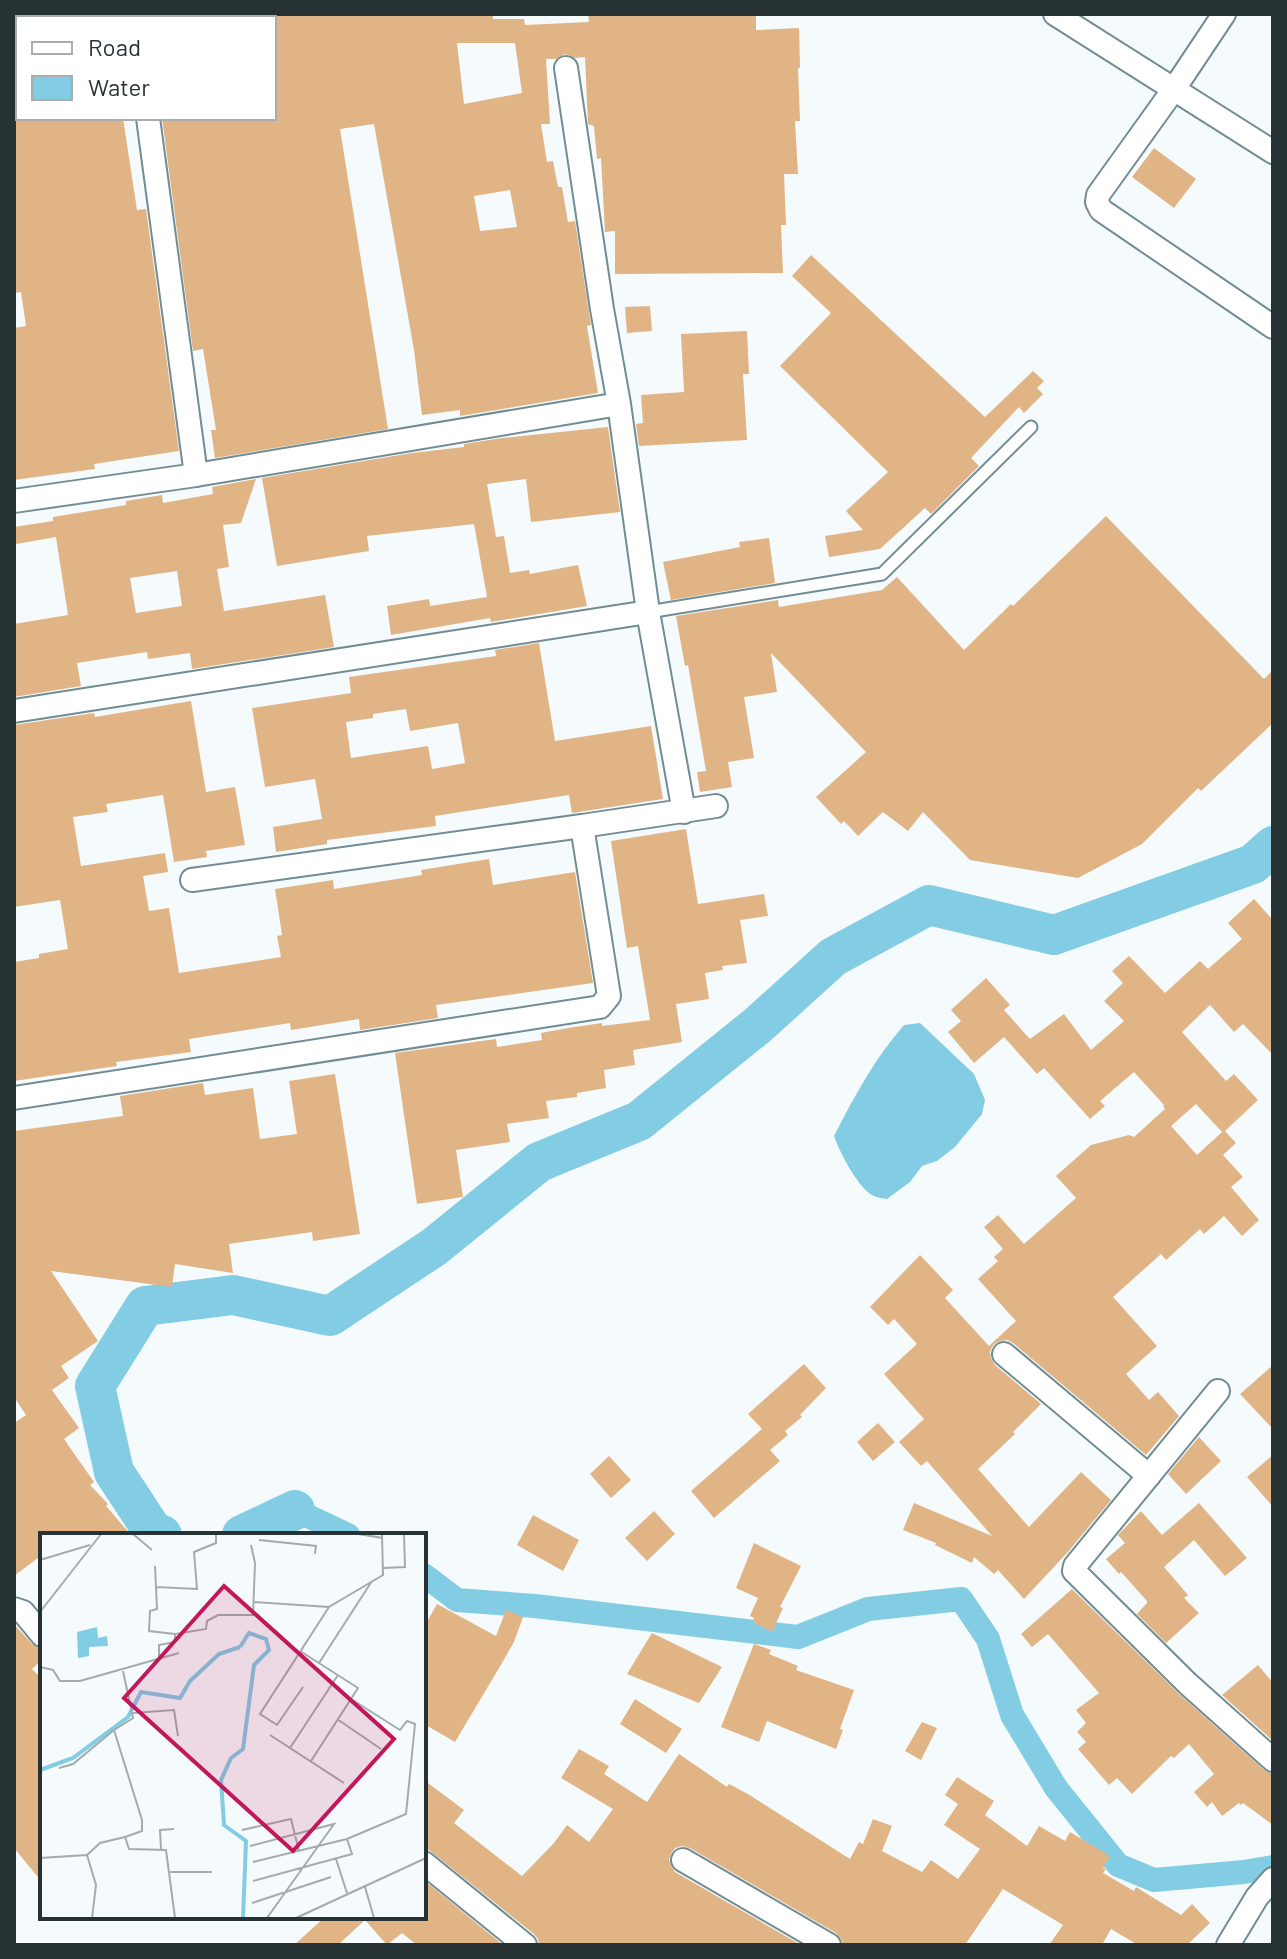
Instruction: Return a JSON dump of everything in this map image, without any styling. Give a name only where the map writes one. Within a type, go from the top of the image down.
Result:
[{"type":"street","points":[[1055,14],[1273,152]]},
{"type":"street","points":[[1224,14],[1098,195],[1097,202],[1101,210],[1273,327]]},
{"type":"street","points":[[566,68],[648,612],[684,812]]},
{"type":"street","points":[[148,120],[196,475]]},
{"type":"street","points":[[14,501],[196,475],[619,404]]},
{"type":"street","points":[[14,711],[648,612]]},
{"type":"street","points":[[192,880],[716,806]]},
{"type":"street","points":[[14,1098],[600,1007],[609,996],[582,826]]},
{"type":"street","points":[[1004,1354],[1149,1476]]},
{"type":"street","points":[[1218,1391],[1074,1571],[1187,1683],[1273,1760]]},
{"type":"street","points":[[14,1609],[23,1612],[40,1633]]},
{"type":"street","points":[[683,1860],[829,1945]]},
{"type":"street","points":[[426,1865],[525,1945]]},
{"type":"street","points":[[1228,1945],[1257,1897],[1272,1880]]},
{"type":"lane","points":[[648,612],[882,574],[1031,427]]},
{"type":"water","points":[[920,1023],[974,1074],[985,1100],[982,1114],[955,1147],[937,1161],[922,1166],[910,1182],[887,1199],[877,1197],[856,1178],[834,1136],[866,1078],[893,1038],[904,1025]]},
{"type":"building","points":[[274,14],[493,14],[493,19],[524,19],[525,25],[589,22],[588,14],[756,14],[756,30],[799,28],[800,121],[795,121],[798,174],[784,174],[786,225],[781,225],[783,273],[615,274],[615,231],[605,232],[601,158],[597,159],[594,126],[588,124],[585,57],[575,58],[565,54],[556,59],[546,59],[550,124],[541,124],[547,162],[553,161],[558,187],[562,187],[568,222],[575,221],[598,393],[460,416],[460,410],[422,415],[414,350],[374,124],[340,129],[388,429],[215,458],[211,430],[216,430],[203,349],[193,351],[162,120],[276,120]],"holes":[[[457,43],[515,43],[522,93],[464,104]],[[510,190],[517,227],[480,231],[474,196]]]},
{"type":"building","points":[[14,118],[123,120],[137,210],[146,209],[179,451],[94,464],[95,469],[14,480],[14,328],[26,326],[21,292],[14,293]]},
{"type":"building","points":[[1154,148],[1196,179],[1174,208],[1132,177]]},
{"type":"building","points":[[811,255],[985,417],[1033,371],[1044,381],[1037,388],[1043,394],[1024,413],[1019,407],[971,458],[979,466],[931,514],[925,508],[880,549],[829,557],[825,536],[863,530],[846,511],[888,472],[780,366],[831,313],[792,276]]},
{"type":"building","points":[[650,306],[652,331],[627,333],[625,307]]},
{"type":"building","points":[[747,331],[749,374],[743,374],[747,440],[639,446],[636,424],[643,423],[641,395],[684,392],[681,334]]},
{"type":"building","points":[[608,427],[620,512],[531,522],[526,479],[487,484],[496,537],[504,536],[510,573],[529,570],[530,574],[578,565],[587,606],[391,635],[387,606],[429,599],[430,606],[487,597],[474,524],[367,536],[369,551],[277,566],[262,478],[464,447],[464,444],[502,438]]},
{"type":"building","points":[[256,479],[241,523],[223,525],[229,567],[217,569],[224,611],[325,595],[334,647],[192,669],[190,653],[148,659],[147,652],[77,663],[81,686],[14,697],[14,624],[68,615],[56,537],[16,544],[14,527],[162,495],[163,503],[213,494],[212,487]],"holes":[[[177,571],[182,606],[136,613],[130,578]]]},
{"type":"building","points":[[1106,516],[1264,679],[1273,670],[1273,723],[1201,791],[1198,788],[1142,844],[1078,878],[970,860],[923,812],[908,831],[883,812],[858,836],[844,821],[841,824],[816,797],[866,752],[771,653],[777,692],[744,697],[754,758],[728,762],[732,787],[700,792],[697,772],[706,771],[688,665],[685,666],[676,616],[778,600],[779,607],[882,590],[897,577],[964,650]]},
{"type":"building","points":[[769,538],[775,583],[671,600],[663,562],[740,547],[739,542]]},
{"type":"building","points":[[539,643],[555,741],[651,726],[663,799],[572,813],[569,795],[435,816],[436,826],[327,840],[327,844],[276,852],[273,827],[322,819],[315,779],[265,787],[252,708],[351,693],[349,677],[496,656],[495,650]],"holes":[[[406,709],[410,731],[458,723],[465,763],[432,769],[428,746],[351,758],[346,722]]]},
{"type":"building","points":[[191,701],[206,792],[235,787],[245,845],[206,851],[207,857],[174,862],[163,795],[106,804],[108,812],[73,817],[81,866],[165,853],[168,872],[143,876],[149,911],[169,908],[179,973],[281,957],[277,936],[282,935],[275,889],[333,880],[334,889],[422,875],[421,870],[489,859],[493,885],[575,872],[593,983],[436,1005],[438,1018],[360,1030],[359,1019],[291,1030],[290,1023],[189,1039],[191,1052],[14,1081],[14,962],[68,949],[60,900],[14,907],[14,725],[94,713],[95,717]]},
{"type":"building","points":[[686,829],[698,904],[764,894],[768,916],[740,920],[747,963],[722,966],[723,970],[705,973],[709,999],[676,1004],[682,1042],[633,1050],[635,1065],[604,1070],[606,1088],[577,1093],[577,1097],[546,1101],[549,1118],[507,1124],[510,1142],[456,1150],[463,1197],[417,1204],[395,1053],[496,1039],[497,1047],[542,1040],[541,1033],[568,1028],[650,1020],[638,946],[627,948],[611,841]]},
{"type":"building","points":[[1254,899],[1273,920],[1273,1055],[1243,1024],[1234,1032],[1210,1005],[1182,1032],[1226,1081],[1234,1074],[1258,1100],[1225,1131],[1236,1143],[1223,1155],[1243,1177],[1231,1187],[1259,1220],[1242,1236],[1224,1216],[1204,1234],[1200,1229],[1166,1260],[1161,1254],[1113,1297],[1157,1346],[1126,1374],[1149,1400],[1158,1392],[1179,1416],[1146,1455],[1013,1343],[1007,1340],[994,1344],[990,1351],[995,1365],[1041,1404],[978,1469],[1029,1527],[1081,1472],[1111,1500],[1024,1599],[998,1570],[994,1574],[974,1557],[972,1563],[936,1543],[903,1530],[914,1503],[992,1536],[927,1461],[921,1466],[899,1442],[924,1419],[884,1374],[917,1344],[894,1319],[888,1325],[870,1307],[920,1255],[953,1290],[945,1298],[989,1346],[1016,1321],[978,1279],[998,1261],[994,1257],[1003,1249],[984,1227],[998,1215],[1024,1244],[1076,1198],[1056,1176],[1091,1145],[1129,1135],[1134,1137],[1165,1109],[1134,1072],[1100,1101],[1105,1106],[1090,1119],[1044,1068],[1037,1074],[1004,1037],[974,1063],[948,1032],[961,1021],[951,1010],[986,978],[1010,1005],[1004,1010],[1030,1039],[1064,1014],[1091,1050],[1124,1021],[1104,1001],[1123,983],[1112,971],[1129,956],[1165,993],[1200,961],[1208,969],[1242,939],[1228,923]],"holes":[[[1196,1104],[1222,1132],[1197,1155],[1171,1126]]]},
{"type":"building","points":[[335,1074],[360,1234],[313,1241],[312,1232],[229,1244],[233,1273],[175,1264],[172,1287],[51,1271],[98,1341],[61,1366],[69,1378],[52,1390],[79,1428],[64,1439],[94,1482],[90,1485],[129,1533],[40,1533],[40,1556],[14,1576],[14,1423],[26,1415],[14,1397],[14,1131],[123,1116],[120,1096],[203,1083],[205,1095],[253,1088],[260,1139],[297,1134],[289,1081]]},
{"type":"building","points":[[804,1364],[826,1388],[800,1415],[802,1417],[785,1431],[788,1435],[770,1450],[780,1461],[714,1518],[691,1491],[762,1429],[748,1414]]},
{"type":"building","points":[[1273,1365],[1273,1429],[1240,1394]]},
{"type":"building","points":[[878,1423],[895,1442],[873,1461],[857,1442]]},
{"type":"building","points":[[1199,1437],[1221,1461],[1186,1494],[1168,1474]]},
{"type":"building","points":[[1273,1455],[1273,1507],[1247,1477]]},
{"type":"building","points":[[609,1456],[631,1480],[611,1498],[590,1474]]},
{"type":"building","points":[[1199,1503],[1247,1558],[1225,1576],[1194,1540],[1164,1567],[1188,1595],[1184,1598],[1199,1613],[1166,1643],[1137,1614],[1147,1601],[1106,1559],[1125,1543],[1118,1535],[1141,1511],[1162,1535]]},
{"type":"building","points":[[654,1511],[675,1534],[647,1561],[625,1538]]},
{"type":"building","points":[[533,1515],[579,1540],[563,1571],[517,1545]]},
{"type":"building","points":[[754,1543],[801,1566],[780,1607],[783,1608],[772,1632],[753,1622],[754,1618],[750,1616],[758,1598],[736,1588]]},
{"type":"building","points":[[1072,1589],[1178,1693],[1264,1770],[1273,1774],[1273,1825],[1243,1803],[1222,1816],[1212,1802],[1207,1807],[1194,1792],[1214,1774],[1189,1744],[1174,1758],[1171,1756],[1132,1794],[1117,1778],[1109,1785],[1078,1749],[1086,1742],[1077,1732],[1086,1723],[1076,1710],[1099,1693],[1048,1634],[1032,1647],[1021,1634]]},
{"type":"building","points":[[437,1604],[496,1636],[506,1610],[523,1617],[514,1642],[455,1742],[426,1725],[426,1623]]},
{"type":"building","points":[[14,1624],[32,1644],[40,1648],[40,1662],[32,1669],[40,1677],[40,1880],[14,1848]]},
{"type":"building","points":[[652,1633],[722,1667],[699,1703],[627,1674]]},
{"type":"building","points":[[754,1644],[798,1666],[796,1670],[854,1690],[836,1749],[767,1721],[759,1742],[721,1727]]},
{"type":"building","points":[[1258,1665],[1273,1683],[1273,1741],[1222,1695]]},
{"type":"building","points":[[635,1699],[682,1729],[666,1753],[620,1724]]},
{"type":"building","points":[[922,1722],[937,1728],[921,1760],[905,1751]]},
{"type":"building","points":[[579,1749],[609,1766],[604,1774],[647,1802],[679,1754],[727,1787],[729,1784],[748,1794],[850,1859],[859,1842],[863,1844],[873,1819],[892,1826],[882,1851],[922,1872],[931,1860],[958,1879],[980,1849],[944,1825],[958,1804],[945,1795],[957,1777],[994,1801],[985,1815],[1027,1846],[1039,1826],[1065,1841],[1070,1832],[1110,1856],[1103,1873],[1134,1891],[1136,1887],[1181,1915],[1192,1904],[1210,1923],[1187,1945],[1138,1945],[1111,1929],[1102,1945],[1049,1945],[1063,1925],[1003,1889],[965,1945],[843,1945],[836,1933],[682,1846],[675,1848],[669,1859],[675,1872],[801,1945],[539,1945],[534,1934],[426,1848],[426,1782],[464,1810],[454,1823],[522,1876],[567,1825],[589,1842],[613,1809],[561,1778]]},
{"type":"building","points":[[426,1882],[503,1945],[417,1945],[402,1933],[387,1945],[365,1920],[338,1945],[294,1945],[323,1919],[426,1919]]},
{"type":"waterway","points":[[154,1533],[114,1472],[95,1386],[145,1306],[233,1295],[330,1316],[434,1247],[539,1162],[639,1121],[758,1025],[833,957],[929,905],[1054,935],[1253,864],[1273,846]]},
{"type":"waterway","points":[[295,1510],[344,1533]]},
{"type":"waterway","points":[[246,1533],[295,1510]]},
{"type":"waterway","points":[[426,1577],[457,1600],[535,1606],[798,1637],[868,1609],[961,1599],[988,1639],[1012,1715],[1056,1788],[1118,1865],[1154,1880],[1273,1867]]}]
